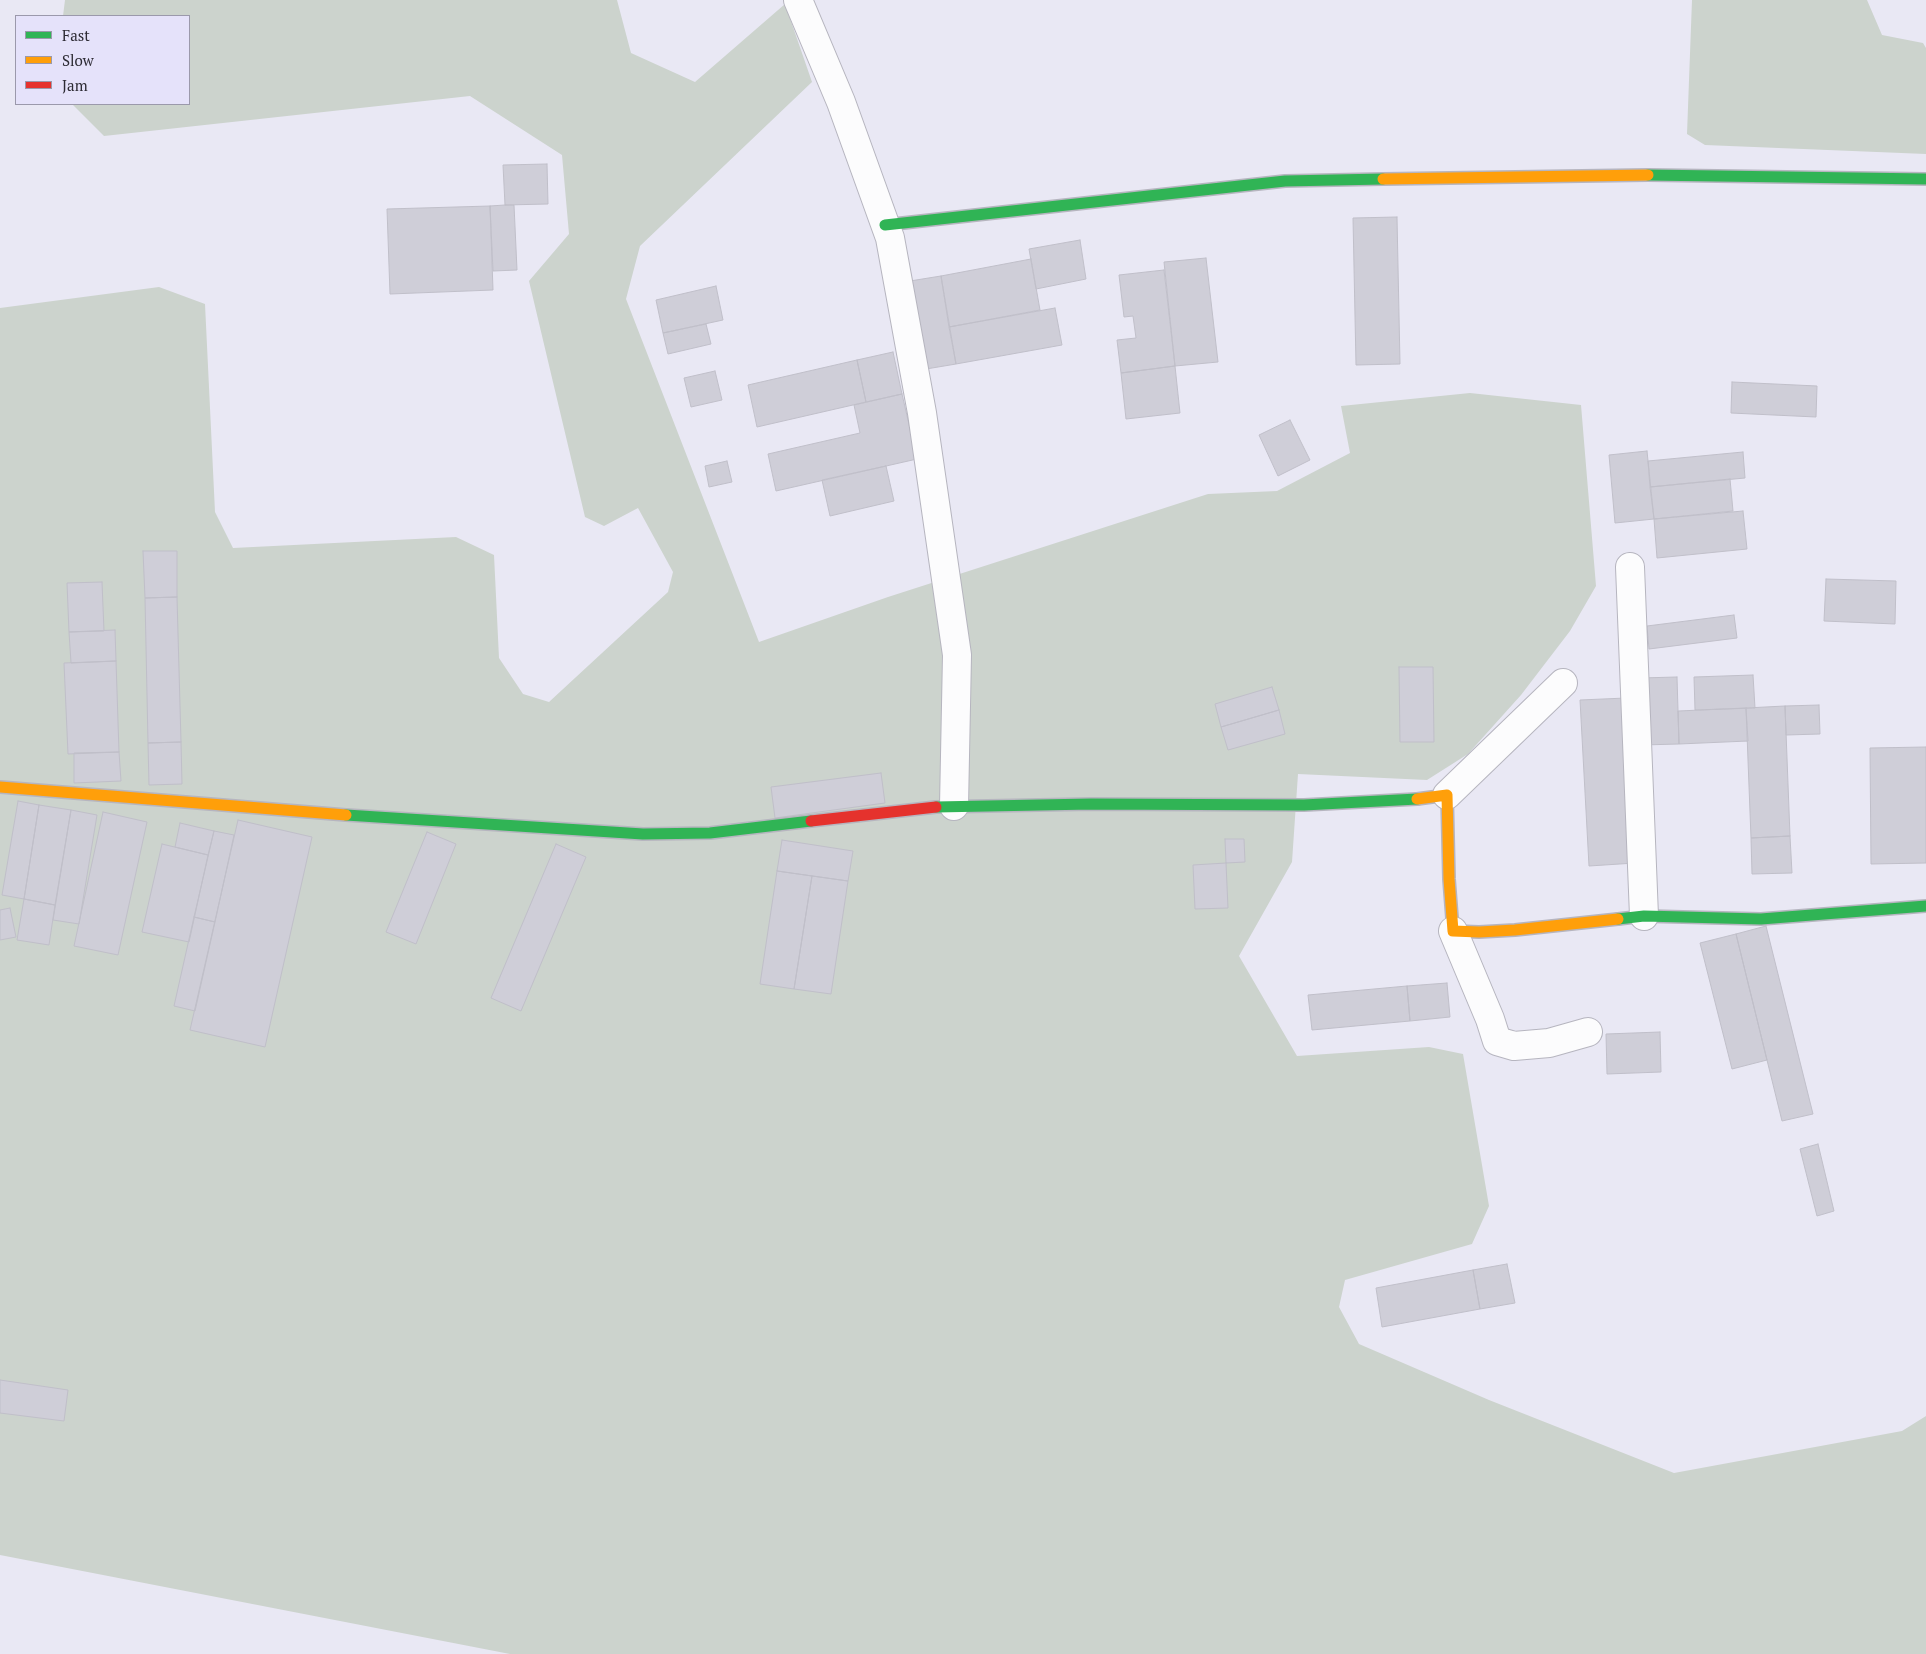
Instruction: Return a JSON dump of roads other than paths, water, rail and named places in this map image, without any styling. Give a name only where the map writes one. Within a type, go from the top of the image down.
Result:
[{"type":"street","points":[[798,0],[841,102],[890,238],[922,413],[957,655],[954,806]]},
{"type":"street","points":[[885,225],[1285,181],[1660,175],[1926,179]]},
{"type":"street","points":[[1630,567],[1644,916]]},
{"type":"street","points":[[0,787],[388,818],[643,834],[710,833],[886,812],[954,806],[1304,805],[1412,800],[1447,795],[1563,683]]},
{"type":"street","points":[[1447,795],[1449,879],[1453,931],[1490,1019],[1497,1041],[1514,1046],[1540,1044],[1588,1032]]},
{"type":"street","points":[[1453,931],[1515,930],[1644,916],[1761,919],[1926,906]]}]
